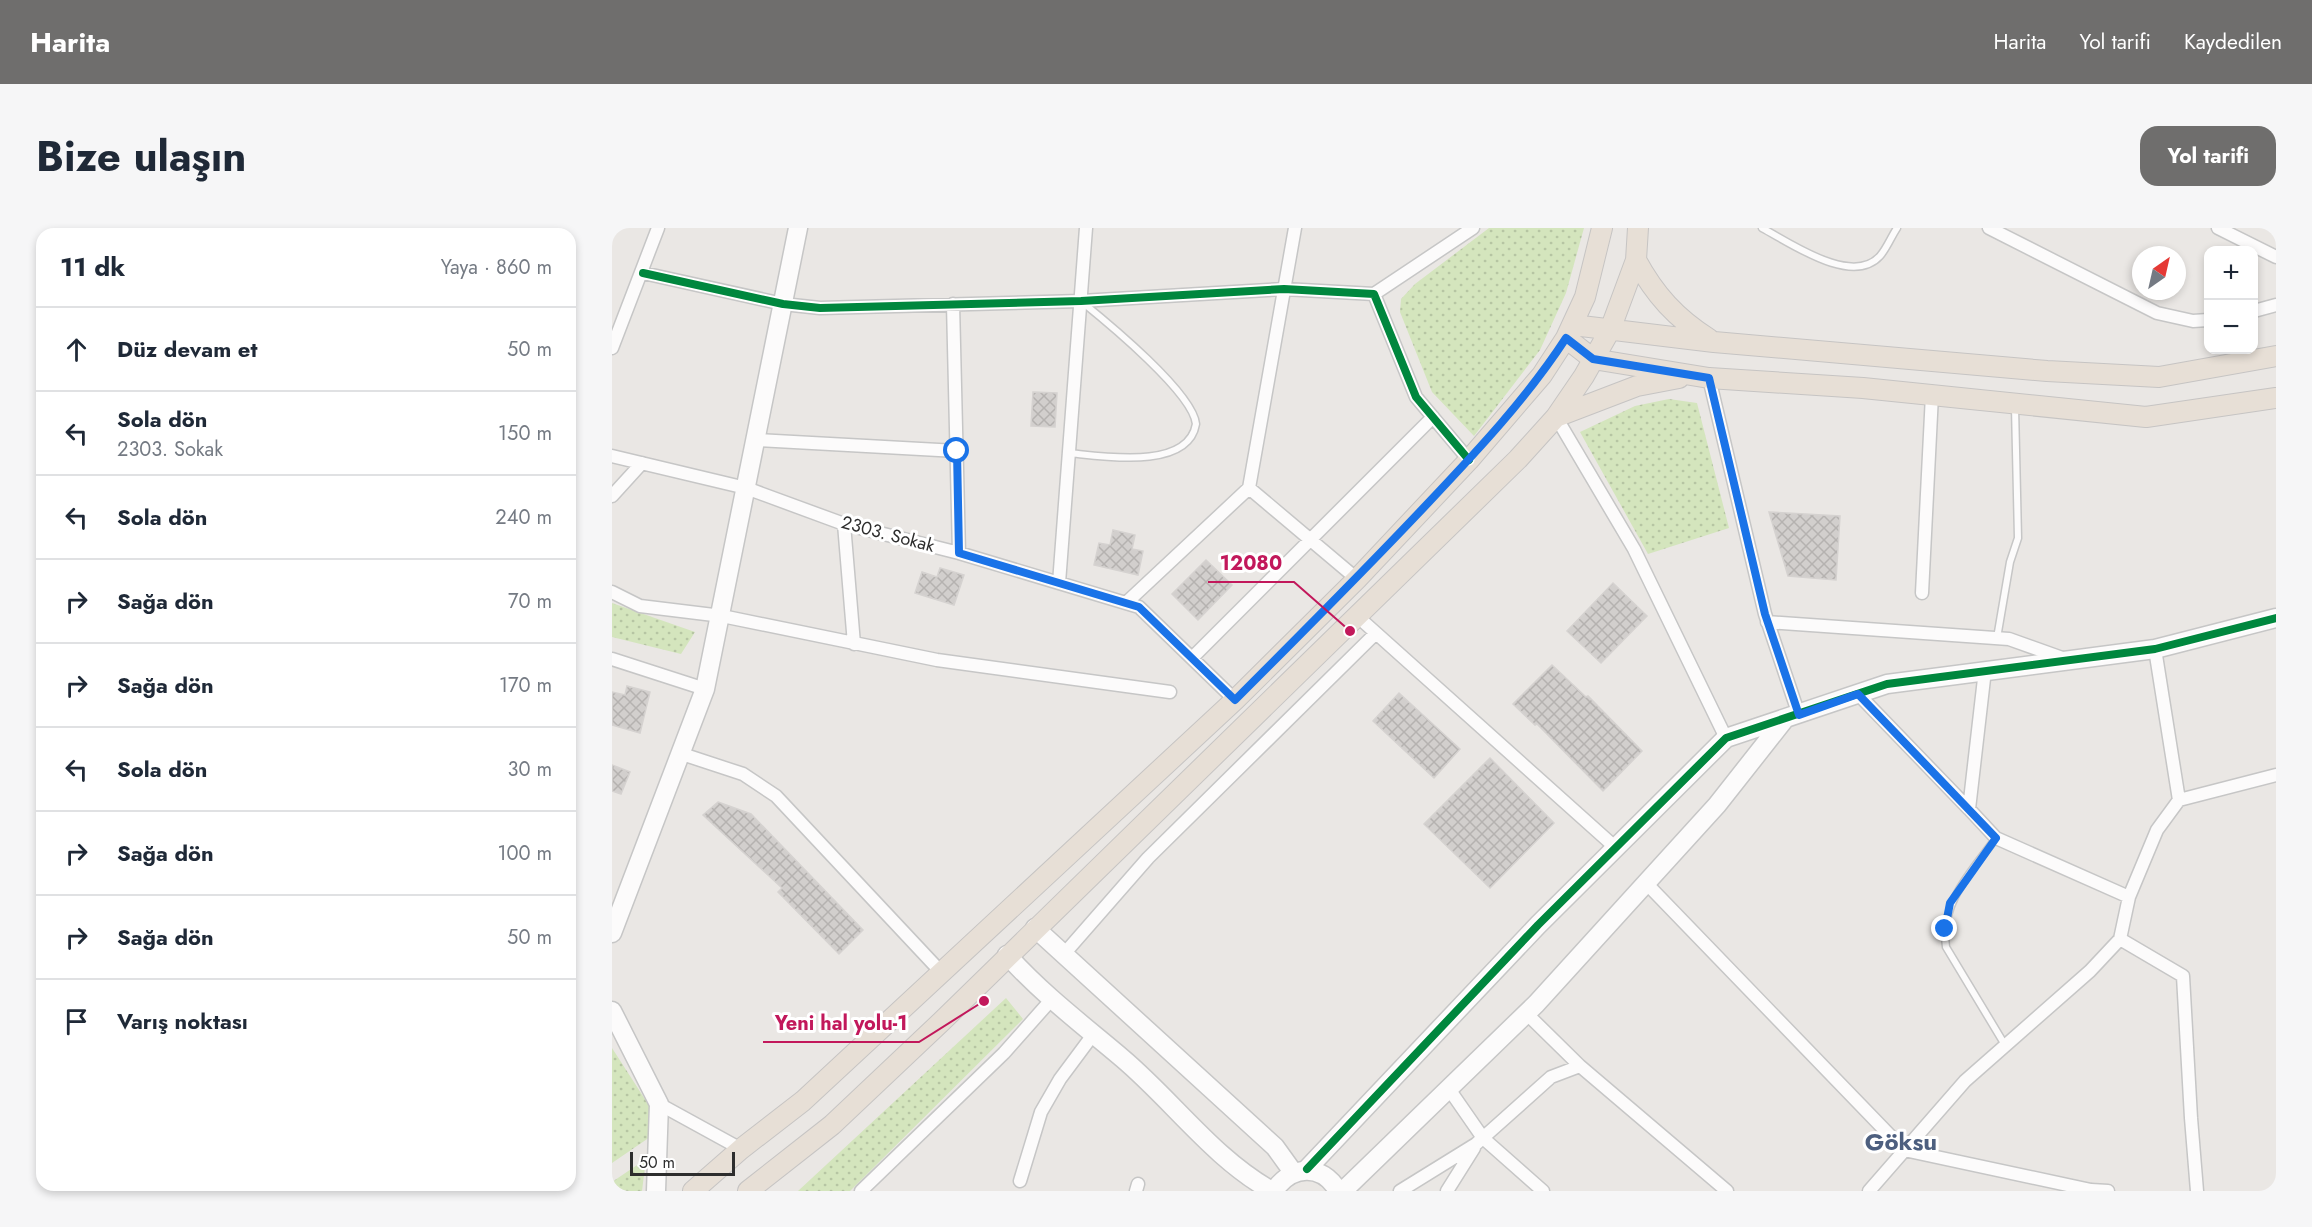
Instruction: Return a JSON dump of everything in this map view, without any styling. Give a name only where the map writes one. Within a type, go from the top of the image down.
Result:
[{"type":"main road","points":[[693,1191],[741,1149],[803,1101],[1235,700],[1357,579],[1469,460],[1542,375],[1570,332],[1585,297],[1602,228]]},
{"type":"main road","points":[[750,1190],[831,1125],[941,1022],[1007,955],[1518,459],[1556,417],[1610,330],[1636,260],[1638,228]]},
{"type":"main road","points":[[1636,260],[1661,300],[1683,322],[1714,342]]},
{"type":"main road","points":[[1570,332],[1610,330],[1714,342],[2047,371],[2159,377],[2276,356]]},
{"type":"main road","points":[[1570,332],[1593,359],[1700,377],[1932,395],[2146,417],[2276,398]]},
{"type":"main road","points":[[1556,417],[1637,386],[1700,377]]},
{"type":"street","points":[[612,348],[643,273],[658,228]]},
{"type":"street","points":[[612,933],[705,689],[722,616],[798,228]]},
{"type":"street","points":[[1059,583],[1086,228]]},
{"type":"street","points":[[1126,603],[1249,488],[1295,228]]},
{"type":"street","points":[[643,273],[783,304],[820,308],[1081,301],[1284,289],[1374,294],[1473,228]]},
{"type":"street","points":[[1989,228],[2157,313],[2193,321],[2204,320]]},
{"type":"street","points":[[2218,228],[2276,257]]},
{"type":"street","points":[[1374,294],[1416,397],[1469,460]]},
{"type":"street","points":[[953,304],[959,553]]},
{"type":"street","points":[[2258,309],[2276,305]]},
{"type":"street","points":[[1700,377],[1792,718]]},
{"type":"street","points":[[1922,593],[1932,395]]},
{"type":"street","points":[[1192,658],[1433,417]]},
{"type":"street","points":[[1556,417],[1634,549],[1726,738]]},
{"type":"street","points":[[756,440],[957,451]]},
{"type":"street","name":"2303. Sokak","points":[[612,456],[746,488],[844,524],[959,553],[1139,607],[1235,700]]},
{"type":"street","points":[[612,495],[642,463]]},
{"type":"street","points":[[1249,488],[1357,579]]},
{"type":"street","points":[[844,524],[854,644]]},
{"type":"street","points":[[612,592],[640,606],[722,616],[937,660],[1170,692]]},
{"type":"street","points":[[1357,616],[1616,848]]},
{"type":"street","points":[[1007,955],[1051,1000],[1092,1036],[1122,1058],[1232,1162],[1255,1181],[1273,1191],[1282,1180],[1300,1171],[1538,925],[1726,738],[1792,718],[1887,684],[2155,649],[2276,618]]},
{"type":"street","points":[[1767,621],[2009,639],[2066,660]]},
{"type":"street","points":[[1064,954],[1148,858],[1376,633]]},
{"type":"street","points":[[2155,649],[2179,800]]},
{"type":"street","points":[[612,659],[705,689]]},
{"type":"street","points":[[1969,809],[1985,670]]},
{"type":"street","points":[[1858,694],[1996,838],[2129,897]]},
{"type":"street","points":[[1343,1191],[1526,1013],[1717,806],[1792,718]]},
{"type":"street","points":[[682,754],[743,774],[776,796],[941,972]]},
{"type":"street","points":[[1869,1191],[1965,1081],[2090,971],[2120,939],[2129,897],[2157,830],[2179,800],[2276,775]]},
{"type":"street","points":[[1646,883],[1904,1150],[2090,1190],[2108,1191]]},
{"type":"street","points":[[1035,928],[1300,1171],[1321,1173],[1332,1182],[1338,1191]]},
{"type":"street","points":[[2120,939],[2184,976],[2190,1118],[2197,1191]]},
{"type":"street","points":[[861,1191],[1005,1053],[1051,1000]]},
{"type":"street","points":[[612,1011],[659,1104],[656,1191]]},
{"type":"street","points":[[1526,1013],[1580,1066],[1727,1191]]},
{"type":"street","points":[[1020,1181],[1041,1112],[1060,1079],[1092,1036]]},
{"type":"street","points":[[1400,1191],[1480,1141],[1551,1077],[1580,1066]]},
{"type":"street","points":[[1449,1089],[1480,1141],[1543,1191]]},
{"type":"street","points":[[659,1104],[741,1149]]},
{"type":"street","points":[[1447,1191],[1480,1141]]},
{"type":"lane","points":[[1762,228],[1826,262],[1852,267],[1879,257],[1897,228]]},
{"type":"lane","points":[[1069,453],[1134,459],[1155,456],[1187,441],[1196,424],[1193,412],[1169,382],[1123,335],[1081,301]]},
{"type":"lane","points":[[1997,638],[2010,562],[2018,538],[2015,403]]},
{"type":"lane","points":[[1996,838],[1950,903],[1945,938],[1946,947],[2005,1045]]},
{"type":"green space","points":[[1489,228],[1584,228],[1566,293],[1540,350],[1474,436],[1432,392],[1400,312],[1401,299],[1415,284]]},
{"type":"green space","points":[[1669,399],[1697,403],[1729,528],[1648,554],[1580,432],[1635,406]]},
{"type":"green space","points":[[612,603],[695,632],[681,654],[612,637]]},
{"type":"green space","points":[[1006,998],[1023,1019],[850,1191],[798,1191]]},
{"type":"green space","points":[[612,1048],[650,1107],[653,1135],[612,1163]]},
{"type":"green space","points":[[646,1159],[642,1191],[612,1191],[612,1182]]},
{"type":"building","points":[[1033,392],[1057,393],[1055,427],[1031,426]]},
{"type":"building","points":[[1769,512],[1840,516],[1836,580],[1788,576]]},
{"type":"building","points":[[1113,530],[1135,535],[1132,549],[1143,551],[1138,575],[1094,565],[1099,543],[1110,545]]},
{"type":"building","points":[[1206,560],[1232,585],[1198,620],[1172,594]]},
{"type":"building","points":[[940,568],[964,575],[954,605],[915,593],[922,572],[937,577]]},
{"type":"building","points":[[1613,583],[1647,616],[1601,663],[1567,631]]},
{"type":"building","points":[[1552,665],[1586,697],[1588,696],[1642,751],[1603,791],[1537,724],[1535,725],[1513,704]]},
{"type":"building","points":[[627,686],[650,692],[640,733],[612,725],[612,692],[625,695]]},
{"type":"building","points":[[1399,693],[1460,749],[1434,778],[1373,721]]},
{"type":"building","points":[[1490,758],[1554,823],[1490,888],[1424,824]]},
{"type":"building","points":[[612,765],[630,772],[621,794],[612,791]]},
{"type":"building","points":[[718,802],[751,814],[863,930],[839,954],[778,892],[782,888],[703,815]]},
{"type":"cycle path","points":[[643,273],[783,304],[820,308],[1081,301],[1284,289],[1374,294],[1416,397],[1469,460]]},
{"type":"cycle path","points":[[1307,1169],[1538,925],[1726,738],[1887,684],[2155,649],[2276,618]]},
{"type":"place","name":"12080","points":[[1350,631]]},
{"type":"place","name":"Yeni hal yolu-1","points":[[984,1001]]},
{"type":"district","name":"Göksu","points":[[1901,1141]]},
{"type":"route","points":[[957,451],[959,553],[1139,607],[1235,700],[1357,579],[1469,460],[1542,375],[1566,338],[1593,359],[1709,378],[1765,614],[1799,715],[1858,694],[1996,838],[1950,903],[1945,929]]}]
